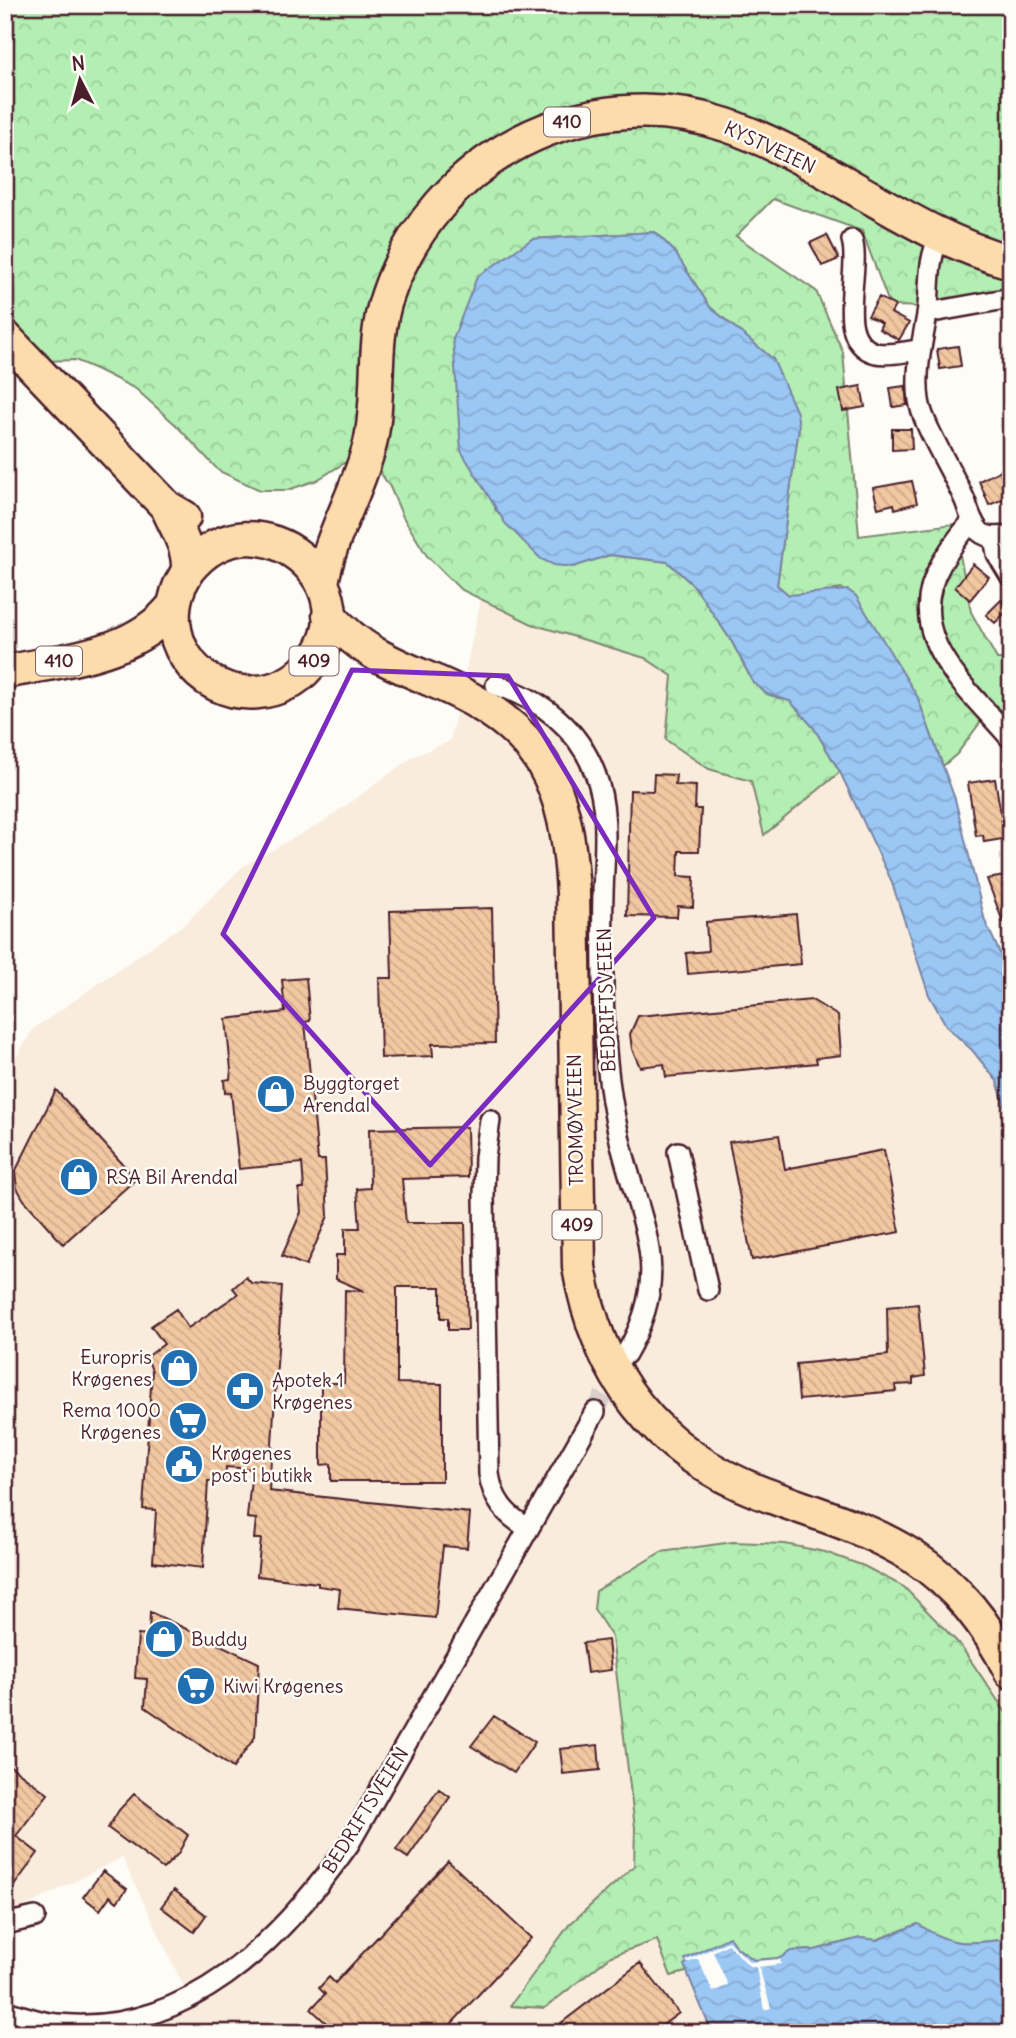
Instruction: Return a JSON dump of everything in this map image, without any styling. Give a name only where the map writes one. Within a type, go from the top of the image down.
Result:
[{"type":"main road","name":"KYSTVEIEN","points":[[322,583],[346,507],[361,475],[372,434],[381,320],[405,254],[430,216],[464,179],[501,150],[534,133],[570,121],[624,112],[696,117],[734,128],[781,149],[972,252],[1011,262]]},
{"type":"main road","name":"409","points":[[5,337],[167,507],[198,526],[232,541]]},
{"type":"main road","name":"409","points":[[167,507],[184,545],[188,570]]},
{"type":"main road","name":"KYSTVEIEN","points":[[288,547],[312,540],[346,507]]},
{"type":"main road","name":"409","points":[[255,538],[288,547],[308,563],[322,583],[329,615],[323,644],[313,662],[285,685],[248,693],[216,685],[199,673],[186,657],[175,632],[174,605],[188,570],[208,552],[232,541],[255,538]]},
{"type":"main road","name":"410","points":[[112,649],[159,623],[174,605]]},
{"type":"main road","name":"TROMØYVEIEN","points":[[329,615],[343,632],[379,659],[474,701],[510,724],[541,758],[560,799],[571,851],[573,894],[579,1267],[590,1319],[620,1383],[660,1431],[700,1463],[757,1492],[864,1531],[926,1566],[949,1583],[976,1613],[1011,1672]]},
{"type":"main road","name":"410","points":[[5,672],[112,649],[164,651],[186,657]]},
{"type":"main road","name":"TROMØYVEIEN","points":[[313,662],[379,659]]},
{"type":"street","points":[[940,236],[928,273],[927,313],[919,349],[922,411],[953,472],[973,521],[982,534],[1002,536],[996,554],[1011,577]]},
{"type":"street","points":[[852,240],[856,264],[849,314],[857,340],[877,353],[919,349]]},
{"type":"street","points":[[927,313],[1011,298]]},
{"type":"street","points":[[973,521],[946,556],[929,585],[929,631],[949,666],[1011,739]]},
{"type":"street","name":"BEDRIFTSVEIEN","points":[[496,685],[531,699],[565,725],[587,755],[603,805],[605,1051],[619,1136],[645,1224],[652,1270],[648,1304],[626,1354]]},
{"type":"street","points":[[490,1119],[484,1196],[489,1474],[497,1502],[516,1521],[528,1528]]},
{"type":"street","points":[[678,1152],[708,1290]]},
{"type":"street","name":"BEDRIFTSVEIEN","points":[[5,2011],[55,2029],[152,2015],[208,1990],[262,1949],[331,1870],[349,1844],[595,1412]]},
{"type":"street","points":[[5,1924],[35,1917]]},
{"type":"highlighted area","points":[[352,670],[508,676],[654,918],[430,1165],[223,934]]},
{"type":"shaded area","points":[[481,599],[532,624],[645,658],[672,676],[666,740],[709,769],[751,781],[764,834],[840,772],[902,907],[929,995],[947,1027],[972,1050],[997,1081],[1011,1125],[1011,1720],[960,1645],[904,1587],[864,1566],[825,1552],[785,1544],[733,1542],[661,1552],[596,1591],[594,1609],[612,1637],[635,1828],[634,1866],[569,1925],[545,2008],[611,1956],[657,1940],[671,1976],[686,1972],[712,2033],[171,2033],[161,2001],[184,1987],[122,1857],[5,1917],[5,1086],[13,1063],[33,1029],[187,922],[242,867],[324,821],[413,757],[450,741]]},
{"type":"green space","points":[[5,5],[1011,5],[1011,295],[935,307],[890,306],[862,231],[773,199],[736,236],[816,291],[843,352],[859,536],[954,524],[971,612],[997,659],[1011,659],[1011,717],[985,716],[957,754],[943,766],[917,696],[841,588],[827,593],[789,595],[777,585],[799,427],[773,359],[710,307],[674,251],[655,232],[532,239],[495,509],[542,559],[573,567],[610,555],[668,562],[695,587],[732,642],[753,682],[767,694],[790,701],[814,728],[840,772],[764,835],[751,781],[709,769],[666,740],[672,676],[645,658],[532,624],[460,589],[427,556],[374,463],[346,462],[317,480],[288,490],[260,490],[219,471],[176,425],[136,389],[98,370],[75,360],[44,361],[5,375]]},
{"type":"green space","points":[[733,1542],[785,1544],[825,1552],[864,1566],[904,1587],[960,1645],[1011,1720],[1011,1939],[973,1943],[952,1941],[918,1924],[876,1940],[860,1938],[815,1950],[791,1951],[780,1958],[754,1960],[736,1947],[686,1960],[686,1972],[671,1976],[657,1940],[611,1956],[545,2008],[510,2006],[569,1925],[634,1866],[635,1828],[612,1637],[594,1609],[596,1591],[661,1552]]},
{"type":"water","points":[[655,232],[674,251],[710,307],[773,359],[797,413],[799,427],[777,585],[789,595],[848,590],[856,596],[917,696],[955,799],[985,921],[1011,977],[1011,1125],[997,1081],[972,1050],[947,1027],[929,995],[891,880],[840,772],[814,728],[790,701],[767,694],[753,682],[732,642],[695,587],[668,562],[610,555],[573,567],[554,565],[541,559],[505,523],[461,451],[453,339],[477,277],[532,239]]},
{"type":"water","points":[[918,1924],[952,1941],[973,1943],[1011,1939],[1011,2033],[712,2033],[684,1965],[687,1963],[685,1959],[729,1937],[736,1947],[754,1960],[780,1958],[791,1951],[815,1950],[860,1938],[877,1940]]},
{"type":"pier","points":[[728,1941],[750,1962],[780,1959],[781,1964],[759,1967],[771,2008],[764,2010],[756,1967],[750,1967],[728,1944],[713,1952],[728,1985],[713,1992],[698,1959],[687,1963],[686,1961]]},
{"type":"building","points":[[827,235],[839,259],[822,266],[810,243]]},
{"type":"building","points":[[879,297],[895,306],[891,313],[909,323],[899,340],[879,329],[882,323],[868,316]]},
{"type":"building","points":[[958,346],[961,366],[940,369],[937,349]]},
{"type":"building","points":[[861,386],[865,407],[843,411],[839,390]]},
{"type":"building","points":[[905,386],[907,405],[893,407],[890,388]]},
{"type":"building","points":[[892,429],[911,429],[912,449],[892,450]]},
{"type":"building","points":[[1011,465],[1011,496],[989,505],[979,481]]},
{"type":"building","points":[[912,481],[917,503],[895,509],[894,504],[878,508],[873,488]]},
{"type":"building","points":[[973,564],[989,577],[970,600],[955,587]]},
{"type":"building","points":[[1001,600],[1010,608],[995,623],[986,615]]},
{"type":"building","points":[[654,774],[676,775],[675,785],[696,786],[695,809],[701,809],[699,851],[679,851],[678,876],[694,877],[693,907],[678,906],[677,917],[627,916],[630,790],[653,791]]},
{"type":"building","points":[[995,779],[1003,839],[984,842],[983,835],[976,836],[968,783]]},
{"type":"building","points":[[1011,875],[1011,892],[1005,892],[1009,920],[1003,922],[987,879]]},
{"type":"building","points":[[492,908],[495,1043],[432,1044],[433,1056],[381,1058],[379,978],[392,978],[390,911]]},
{"type":"building","points":[[796,914],[801,964],[688,974],[686,953],[708,951],[706,922]]},
{"type":"building","points":[[306,978],[310,1021],[305,1022],[318,1160],[325,1160],[328,1216],[306,1266],[282,1256],[301,1212],[299,1189],[304,1189],[302,1163],[239,1169],[231,1092],[225,1093],[224,1080],[230,1079],[231,1070],[226,1019],[285,1012],[282,980]]},
{"type":"building","points":[[812,1000],[838,1016],[841,1055],[816,1058],[817,1063],[666,1077],[664,1064],[640,1067],[632,1049],[630,1034],[638,1016]]},
{"type":"building","points":[[56,1090],[136,1179],[63,1244],[24,1200],[17,1188],[15,1172]]},
{"type":"building","points":[[467,1127],[468,1177],[402,1179],[406,1223],[465,1223],[468,1330],[448,1330],[448,1318],[441,1318],[441,1287],[397,1287],[397,1383],[442,1384],[442,1481],[331,1481],[331,1464],[321,1465],[321,1383],[344,1383],[345,1290],[364,1291],[336,1279],[336,1255],[345,1255],[345,1228],[360,1228],[357,1189],[370,1188],[369,1129]]},
{"type":"building","points":[[779,1135],[785,1169],[884,1150],[900,1232],[752,1260],[729,1142]]},
{"type":"building","points":[[246,1277],[251,1283],[282,1286],[269,1491],[470,1513],[467,1548],[443,1546],[435,1618],[338,1608],[340,1589],[318,1586],[318,1583],[257,1576],[261,1539],[254,1539],[256,1519],[247,1518],[252,1469],[226,1467],[225,1482],[208,1481],[203,1568],[153,1562],[156,1510],[143,1509],[152,1371],[147,1357],[164,1344],[151,1326],[176,1309],[188,1328],[238,1294],[233,1288]]},
{"type":"building","points":[[918,1304],[925,1376],[913,1378],[913,1384],[895,1385],[896,1391],[799,1400],[796,1364],[888,1355],[887,1307]]},
{"type":"building","points":[[150,1612],[259,1663],[255,1737],[233,1768],[145,1707],[147,1679],[135,1678],[138,1635],[149,1636]]},
{"type":"building","points":[[608,1640],[611,1670],[587,1673],[583,1643]]},
{"type":"building","points":[[494,1716],[535,1742],[514,1773],[471,1746]]},
{"type":"building","points":[[598,1745],[600,1770],[563,1774],[560,1749]]},
{"type":"building","points":[[5,1762],[48,1794],[16,1836],[38,1853],[5,1898]]},
{"type":"building","points":[[439,1789],[450,1797],[408,1858],[396,1850]]},
{"type":"building","points":[[134,1794],[188,1835],[178,1854],[163,1869],[108,1828],[119,1810]]},
{"type":"building","points":[[448,1861],[531,1938],[443,2033],[337,2033],[311,2009],[325,1994],[319,1988],[329,1977],[335,1983]]},
{"type":"building","points":[[103,1871],[127,1889],[117,1902],[110,1896],[100,1910],[83,1897]]},
{"type":"building","points":[[174,1890],[206,1915],[194,1932],[161,1907]]},
{"type":"building","points":[[640,1963],[679,2013],[652,2033],[548,2033]]},
{"type":"tunnel","points":[[595,1412],[619,1367]]},
{"type":"place","name":"Byggtorget Arendal","points":[[276,1094]]},
{"type":"place","name":"RSA Bil Arendal","points":[[79,1177]]},
{"type":"place","name":"Europris Krøgenes","points":[[179,1368]]},
{"type":"place","name":"Apotek 1 Krøgenes","points":[[245,1391]]},
{"type":"place","name":"Rema 1000 Krøgenes","points":[[188,1421]]},
{"type":"place","name":"Krøgenes post i butikk","points":[[184,1464]]},
{"type":"place","name":"Buddy","points":[[164,1639]]},
{"type":"place","name":"Kiwi Krøgenes","points":[[196,1686]]}]
